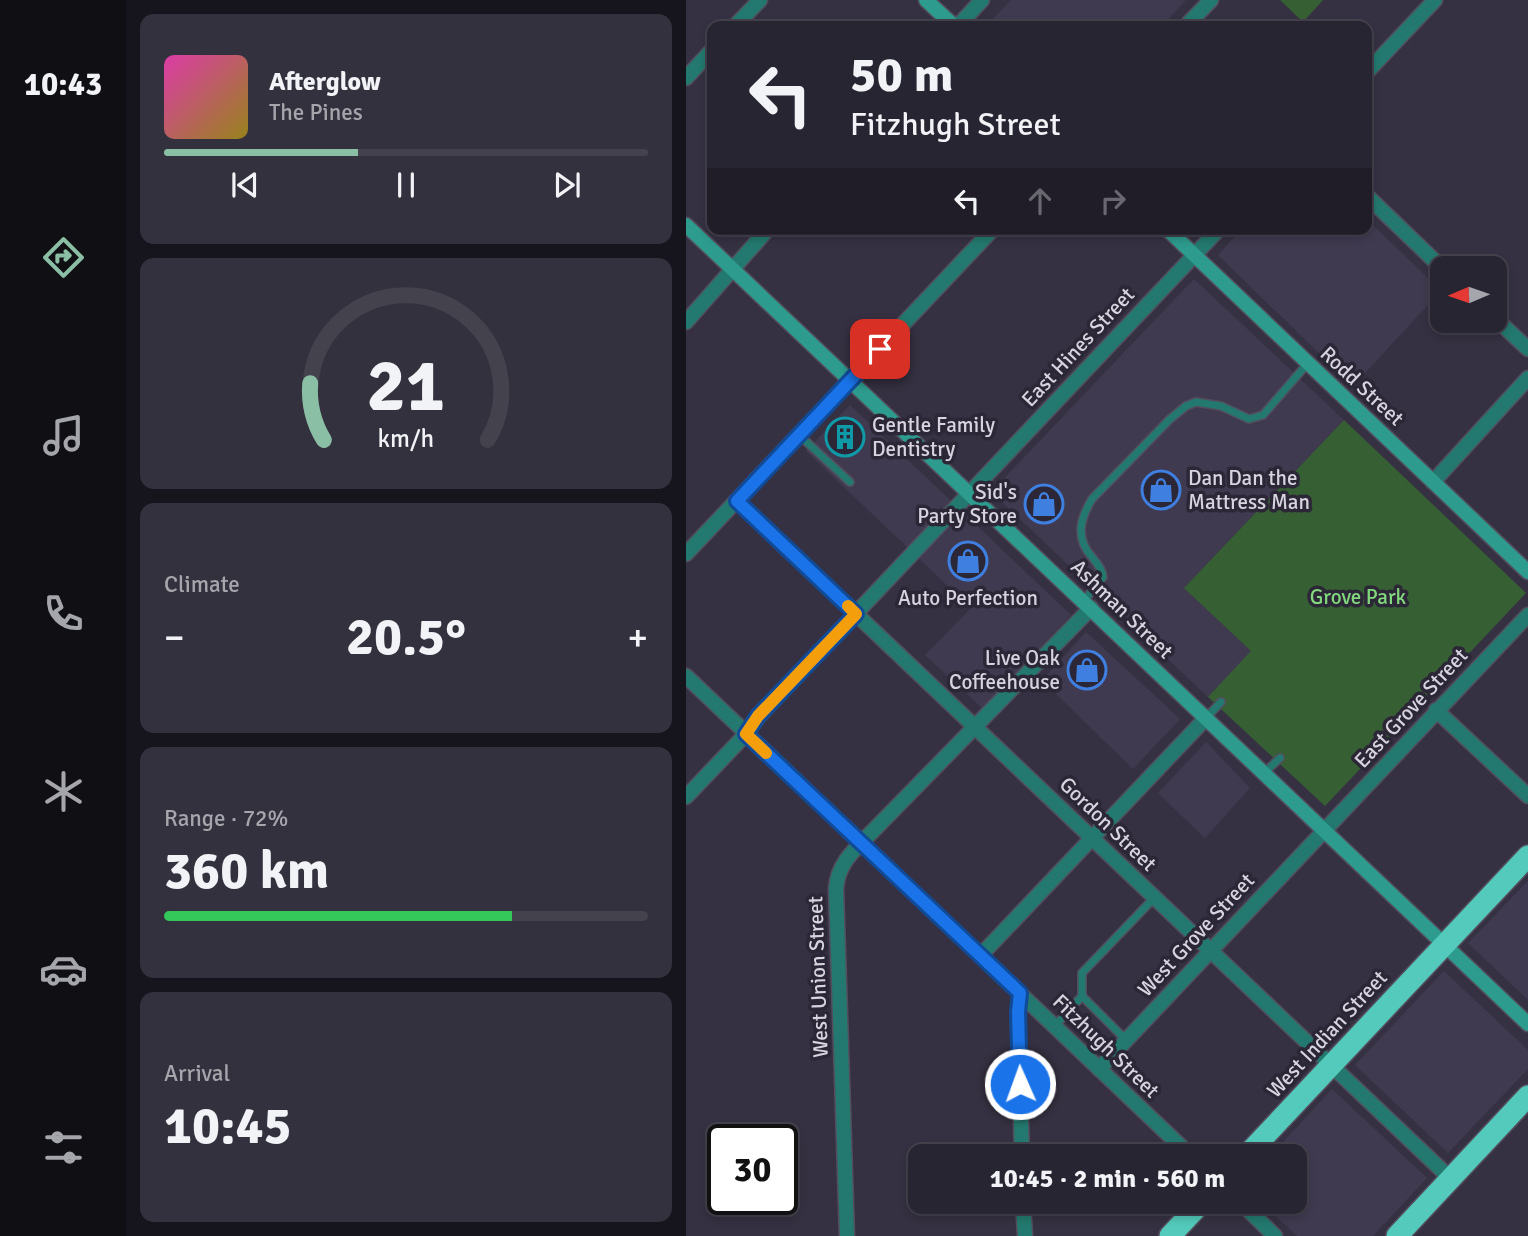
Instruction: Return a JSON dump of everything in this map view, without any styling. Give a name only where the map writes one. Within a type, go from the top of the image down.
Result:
[{"type":"highway","name":"West Indian Street","points":[[1257,1144],[1528,856]]},
{"type":"highway","points":[[1397,1236],[1528,1096]]},
{"type":"highway","points":[[1170,1236],[1191,1214]]},
{"type":"street","points":[[740,21],[760,0]]},
{"type":"street","points":[[926,0],[950,21]]},
{"type":"street","points":[[961,21],[982,0]]},
{"type":"street","points":[[1192,21],[1211,0]]},
{"type":"street","points":[[1372,67],[1435,0]]},
{"type":"street","points":[[686,78],[707,55]]},
{"type":"street","points":[[1372,201],[1430,256]]},
{"type":"street","name":"Ashman Street","points":[[686,225],[1528,1024]]},
{"type":"street","points":[[686,322],[763,235]]},
{"type":"street","points":[[686,554],[987,235]]},
{"type":"street","name":"Rodd Street","points":[[1173,235],[1528,572]]},
{"type":"street","name":"East Hines Street","points":[[686,797],[746,734],[758,716],[1213,235]]},
{"type":"street","points":[[1507,329],[1528,349]]},
{"type":"street","points":[[1433,482],[1528,378]]},
{"type":"street","name":"Gordon Street","points":[[737,501],[1450,1178]]},
{"type":"street","name":"West Union Street","points":[[848,1236],[836,888],[843,863],[1087,605]]},
{"type":"street","name":"East Grove Street","points":[[1324,830],[1528,615]]},
{"type":"street","name":"Fitzhugh Street","points":[[686,676],[1178,1144]]},
{"type":"street","points":[[1436,710],[1528,796]]},
{"type":"street","points":[[980,956],[1206,718]]},
{"type":"street","name":"West Grove Street","points":[[1099,1069],[1324,830]]},
{"type":"street","points":[[1020,993],[1018,1012],[1022,1144]]},
{"type":"street","points":[[1252,1214],[1275,1236]]},
{"type":"street","points":[[1024,1230],[1038,1236]]},
{"type":"lane","points":[[1087,605],[1103,577],[1102,570],[1085,550],[1081,538],[1084,512],[1092,499],[1186,406],[1196,401],[1221,406],[1249,419],[1263,415],[1308,363]]},
{"type":"lane","points":[[799,435],[850,482]]},
{"type":"lane","points":[[1206,718],[1221,702]]},
{"type":"lane","points":[[1264,773],[1280,758]]},
{"type":"lane","points":[[1055,1026],[1082,996],[1082,973],[1154,897]]},
{"type":"lane","points":[[1082,996],[1127,1040]]},
{"type":"shaded area","points":[[1011,0],[1186,0],[1167,21],[991,21]]},
{"type":"shaded area","points":[[1372,224],[1430,280],[1430,303],[1353,386],[1218,255],[1236,235],[1372,235]]},
{"type":"shaded area","points":[[1194,279],[1344,420],[1185,587],[1252,652],[1208,697],[991,492]]},
{"type":"shaded area","points":[[850,405],[1071,615],[983,709],[925,655],[971,608],[806,451]]},
{"type":"shaded area","points":[[1086,632],[1180,719],[1133,769],[1042,680]]},
{"type":"shaded area","points":[[1206,742],[1250,788],[1205,838],[1158,793]]},
{"type":"shaded area","points":[[1528,881],[1528,1000],[1468,943]]},
{"type":"shaded area","points":[[1444,971],[1528,1050],[1528,1069],[1448,1153],[1355,1065]]},
{"type":"shaded area","points":[[1332,1089],[1427,1178],[1373,1236],[1297,1236],[1274,1214],[1307,1214],[1307,1144],[1281,1144]]},
{"type":"green space","points":[[1280,0],[1323,0],[1302,21]]},
{"type":"green space","name":"Grove Park","points":[[1344,420],[1526,593],[1325,806],[1208,697],[1251,651],[1184,588]]},
{"type":"slow traffic","points":[[766,753],[746,734],[758,716],[856,614],[848,606]]},
{"type":"place","name":"Gentle Family Dentistry","points":[[845,437]]},
{"type":"place","name":"Dan Dan the Mattress Man","points":[[1161,490]]},
{"type":"place","name":"Sid's Party Store","points":[[1044,504]]},
{"type":"place","name":"Auto Perfection","points":[[968,561]]},
{"type":"place","name":"Live Oak Coffeehouse","points":[[1087,670]]},
{"type":"route","points":[[880,349],[737,501],[856,614],[758,716],[746,734],[1020,993],[1020,1084]]}]
